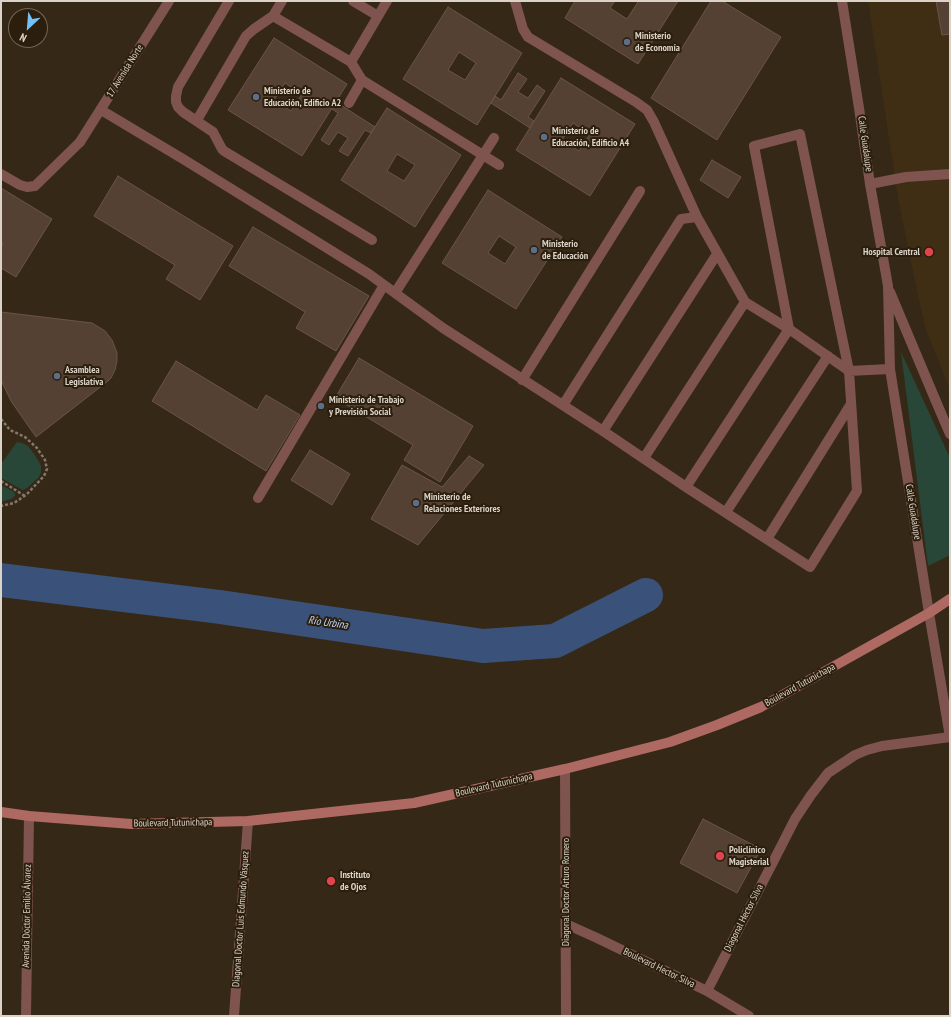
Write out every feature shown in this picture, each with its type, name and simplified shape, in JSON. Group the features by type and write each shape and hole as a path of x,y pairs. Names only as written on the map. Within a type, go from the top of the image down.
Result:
{"main road":[{"name":"Boulevard Tutunichapa","path":"1,812 29,816 131,824 248,822 414,803 565,769 670,742 717,725 761,708 950,599"}],"street":[{"name":"17 Avenida Norte","path":"1,174 20,185 28,187 36,186 80,142 169,1"},
{"path":"229,1 177,90 176,96 178,107 213,132 224,151 372,240"},
{"path":"197,120 246,36 273,16 282,1"},
{"path":"354,1 378,16"},
{"path":"351,62 387,1"},
{"path":"516,1 523,29 528,38 642,105 646,110 654,122 697,217 745,302 789,329 849,371 890,369"},
{"name":"Calle Guadalupe","path":"842,1 870,184 888,286 890,369 928,613 950,737"},
{"path":"273,16 351,62 362,80 499,165"},
{"path":"349,103 362,80"},
{"path":"101,110 363,270 442,328 563,405 686,487 810,567 857,491 849,371 800,134 754,146 789,329 686,487"},
{"path":"395,293 494,138"},
{"path":"870,184 906,177 950,174"},
{"path":"522,380 640,191"},
{"path":"563,405 681,219 697,217"},
{"path":"603,431 717,254"},
{"path":"258,498 384,285"},
{"name":"Calle Guadalupe","path":"888,286 934,400 950,434"},
{"path":"644,458 745,302"},
{"path":"726,512 828,356"},
{"path":"767,539 851,404"},
{"name":"Diagonal Hector Silva","path":"707,991 795,819 828,773 855,755 867,750 882,746 950,737"},
{"name":"Diagonal Doctor Arturo Romero","path":"565,769 566,1016"},
{"name":"Avenida Doctor Emilio Álvarez","path":"26,1016 29,816"},
{"name":"Diagonal Doctor Luis Edmundo Vásquez","path":"234,1016 248,822"},
{"name":"Boulevard Hector Silva","path":"566,924 707,991 749,1016"}],"path":[{"path":"1,419 10,430 25,437 37,448 47,465 44,476 25,496 14,503 1,506"},
{"path":"1,481 25,496"}],"shaded area":[{"path":"868,1 950,1 950,390 926,330 919,300 899,204"}],"green space":[{"path":"901,352 950,458 950,555 928,566"},
{"path":"17,442 28,446 41,466 39,477 23,490 1,478 1,464"},
{"path":"1,485 14,492 15,496 1,502"}],"building":[{"name":"Ministerio de Economía","path":"575,1 615,1 610,8 627,19 638,2 636,1 678,1 638,64 565,18"},
{"path":"711,1 722,1 781,37 717,140 651,98"},
{"path":"936,1 950,1 950,34 942,35"},
{"path":"448,7 522,53 477,125 403,79","holes":["459,52 476,63 465,80 448,70"]},
{"name":"Ministerio de Educación, Edificio A2","path":"274,38 347,84 302,156 228,110","holes":["285,83 302,94 291,111 274,100"]},
{"path":"518,73 527,79 518,92 528,98 537,85 545,91 528,117 534,121 530,128 491,103 495,96 501,100"},
{"name":"Ministerio de Educación, Edificio A4","path":"561,78 635,124 590,196 516,150","holes":["573,123 590,134 579,151 562,140"]},
{"path":"336,102 375,127 371,133 365,130 348,156 339,151 348,138 338,132 329,145 321,140 338,113 332,109"},
{"path":"387,108 461,155 415,227 341,180","holes":["397,154 415,165 404,181 387,171"]},
{"path":"712,160 741,177 728,198 700,180"},
{"path":"118,176 233,246 200,300 166,279 175,265 94,216"},
{"path":"1,188 52,219 16,277 1,268 1,248 3,244 1,242"},
{"name":"Ministerio de Educación","path":"488,190 562,237 516,309 442,263","holes":["499,236 516,247 505,264 488,253"]},
{"path":"253,227 369,296 336,351 296,328 305,312 229,266"},
{"name":"Asamblea Legislativa","path":"1,312 92,323 105,331 112,340 117,353 115,370 111,378 36,437 11,401 1,380"},
{"path":"359,358 473,426 440,482 404,460 413,445 335,398"},
{"path":"176,361 257,410 266,395 300,415 266,471 152,401"},
{"path":"310,450 350,474 332,505 291,480"},
{"name":"Ministerio de Relaciones Exteriores","path":"469,456 484,465 418,545 371,519 402,465 442,487"},
{"name":"Policlínico Magisterial","path":"703,819 761,849 737,893 680,863"}],"waterway":[{"name":"Río Urbina","path":"1,580 220,607 483,646 555,641 646,595"}],"place":[{"name":"Ministerio de Economía","path":"627,42"},
{"name":"Ministerio de Educación, Edificio A2","path":"256,97"},
{"name":"Ministerio de Educación, Edificio A4","path":"544,137"},
{"name":"Ministerio de Educación","path":"534,250"},
{"name":"Hospital Central","path":"929,252"},
{"name":"Asamblea Legislativa","path":"57,376"},
{"name":"Ministerio de Trabajo y Previsión Social","path":"321,406"},
{"name":"Ministerio de Relaciones Exteriores","path":"416,503"},
{"name":"Policlínico Magisterial","path":"720,856"},
{"name":"Instituto de Ojos","path":"331,881"}]}
